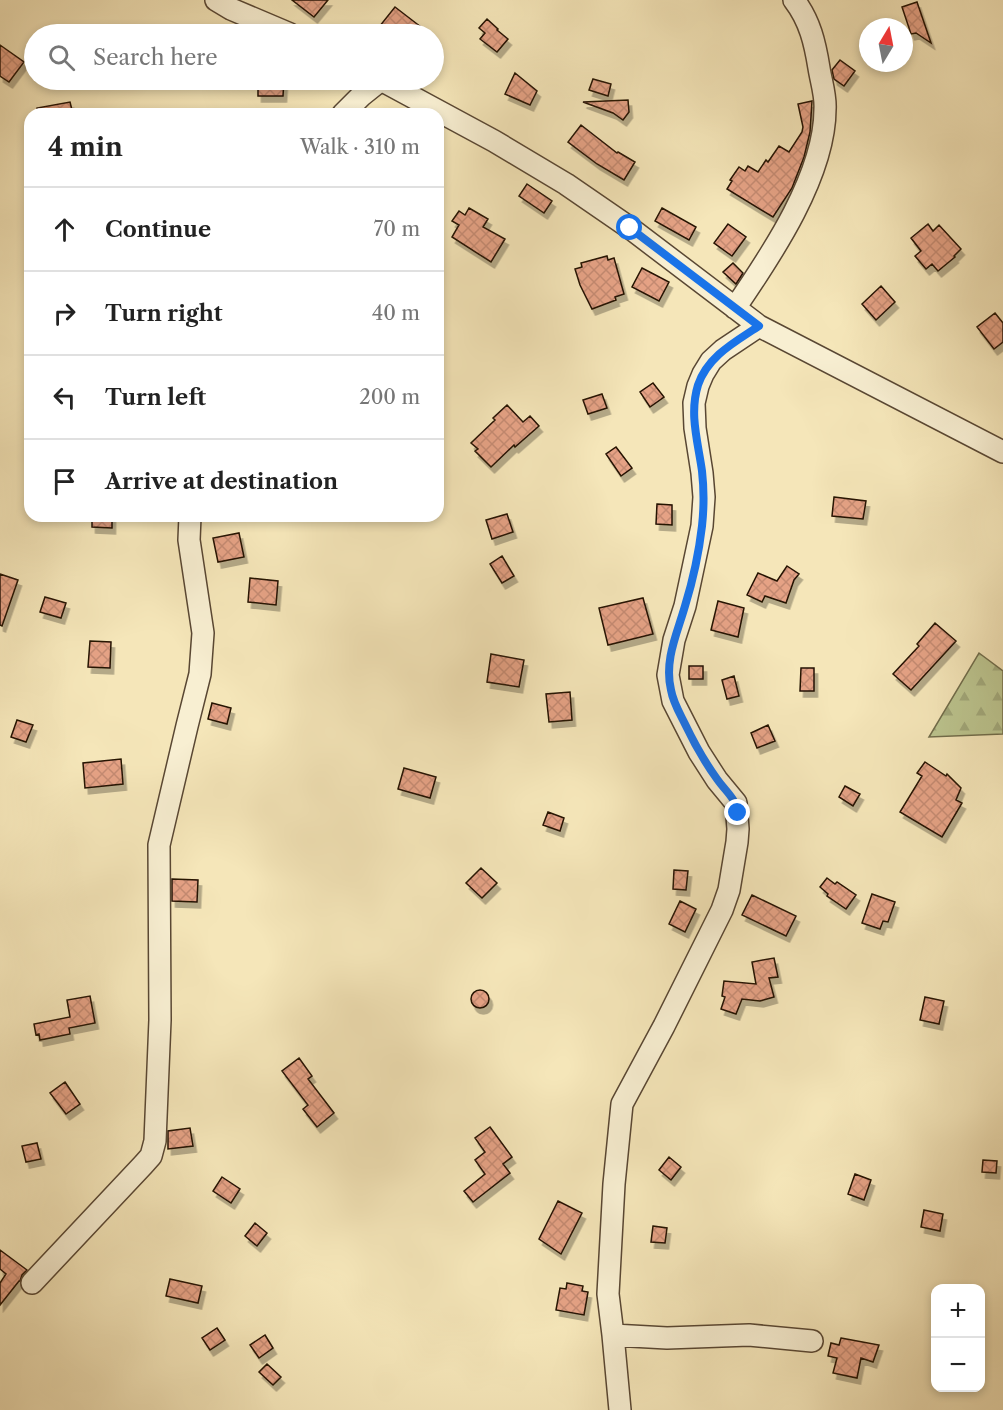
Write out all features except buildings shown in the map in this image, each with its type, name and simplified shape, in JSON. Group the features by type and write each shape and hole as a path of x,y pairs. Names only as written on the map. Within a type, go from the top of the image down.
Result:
{"street":[{"path":"216,0 266,24"},
{"path":"735,308 757,276 800,200 821,147 826,108 815,43 803,11 794,0"},
{"path":"349,108 369,90"},
{"path":"400,90 433,108"},
{"path":"444,114 566,184 630,228 759,326 1003,452"},
{"path":"620,1410 608,1294 614,1184 622,1104 722,910 734,865 738,829 736,803 717,780 699,752 673,701 668,675 674,640 695,567 702,526 703,481 695,428 694,403 700,380 711,361 723,350 759,326"},
{"path":"32,1283 144,1165 151,1156 155,1142 160,1020 159,845 200,674 203,633 189,540 190,522"},
{"path":"613,1335 667,1338 749,1335 812,1341"}],"green space":[{"path":"979,653 1003,671 1003,734 929,737"}],"route":[{"path":"630,228 759,326 723,350 711,361 698,386 693,414 704,497 702,526 695,567 674,640 668,675 673,701 699,752 717,780 736,803 738,813"}]}
